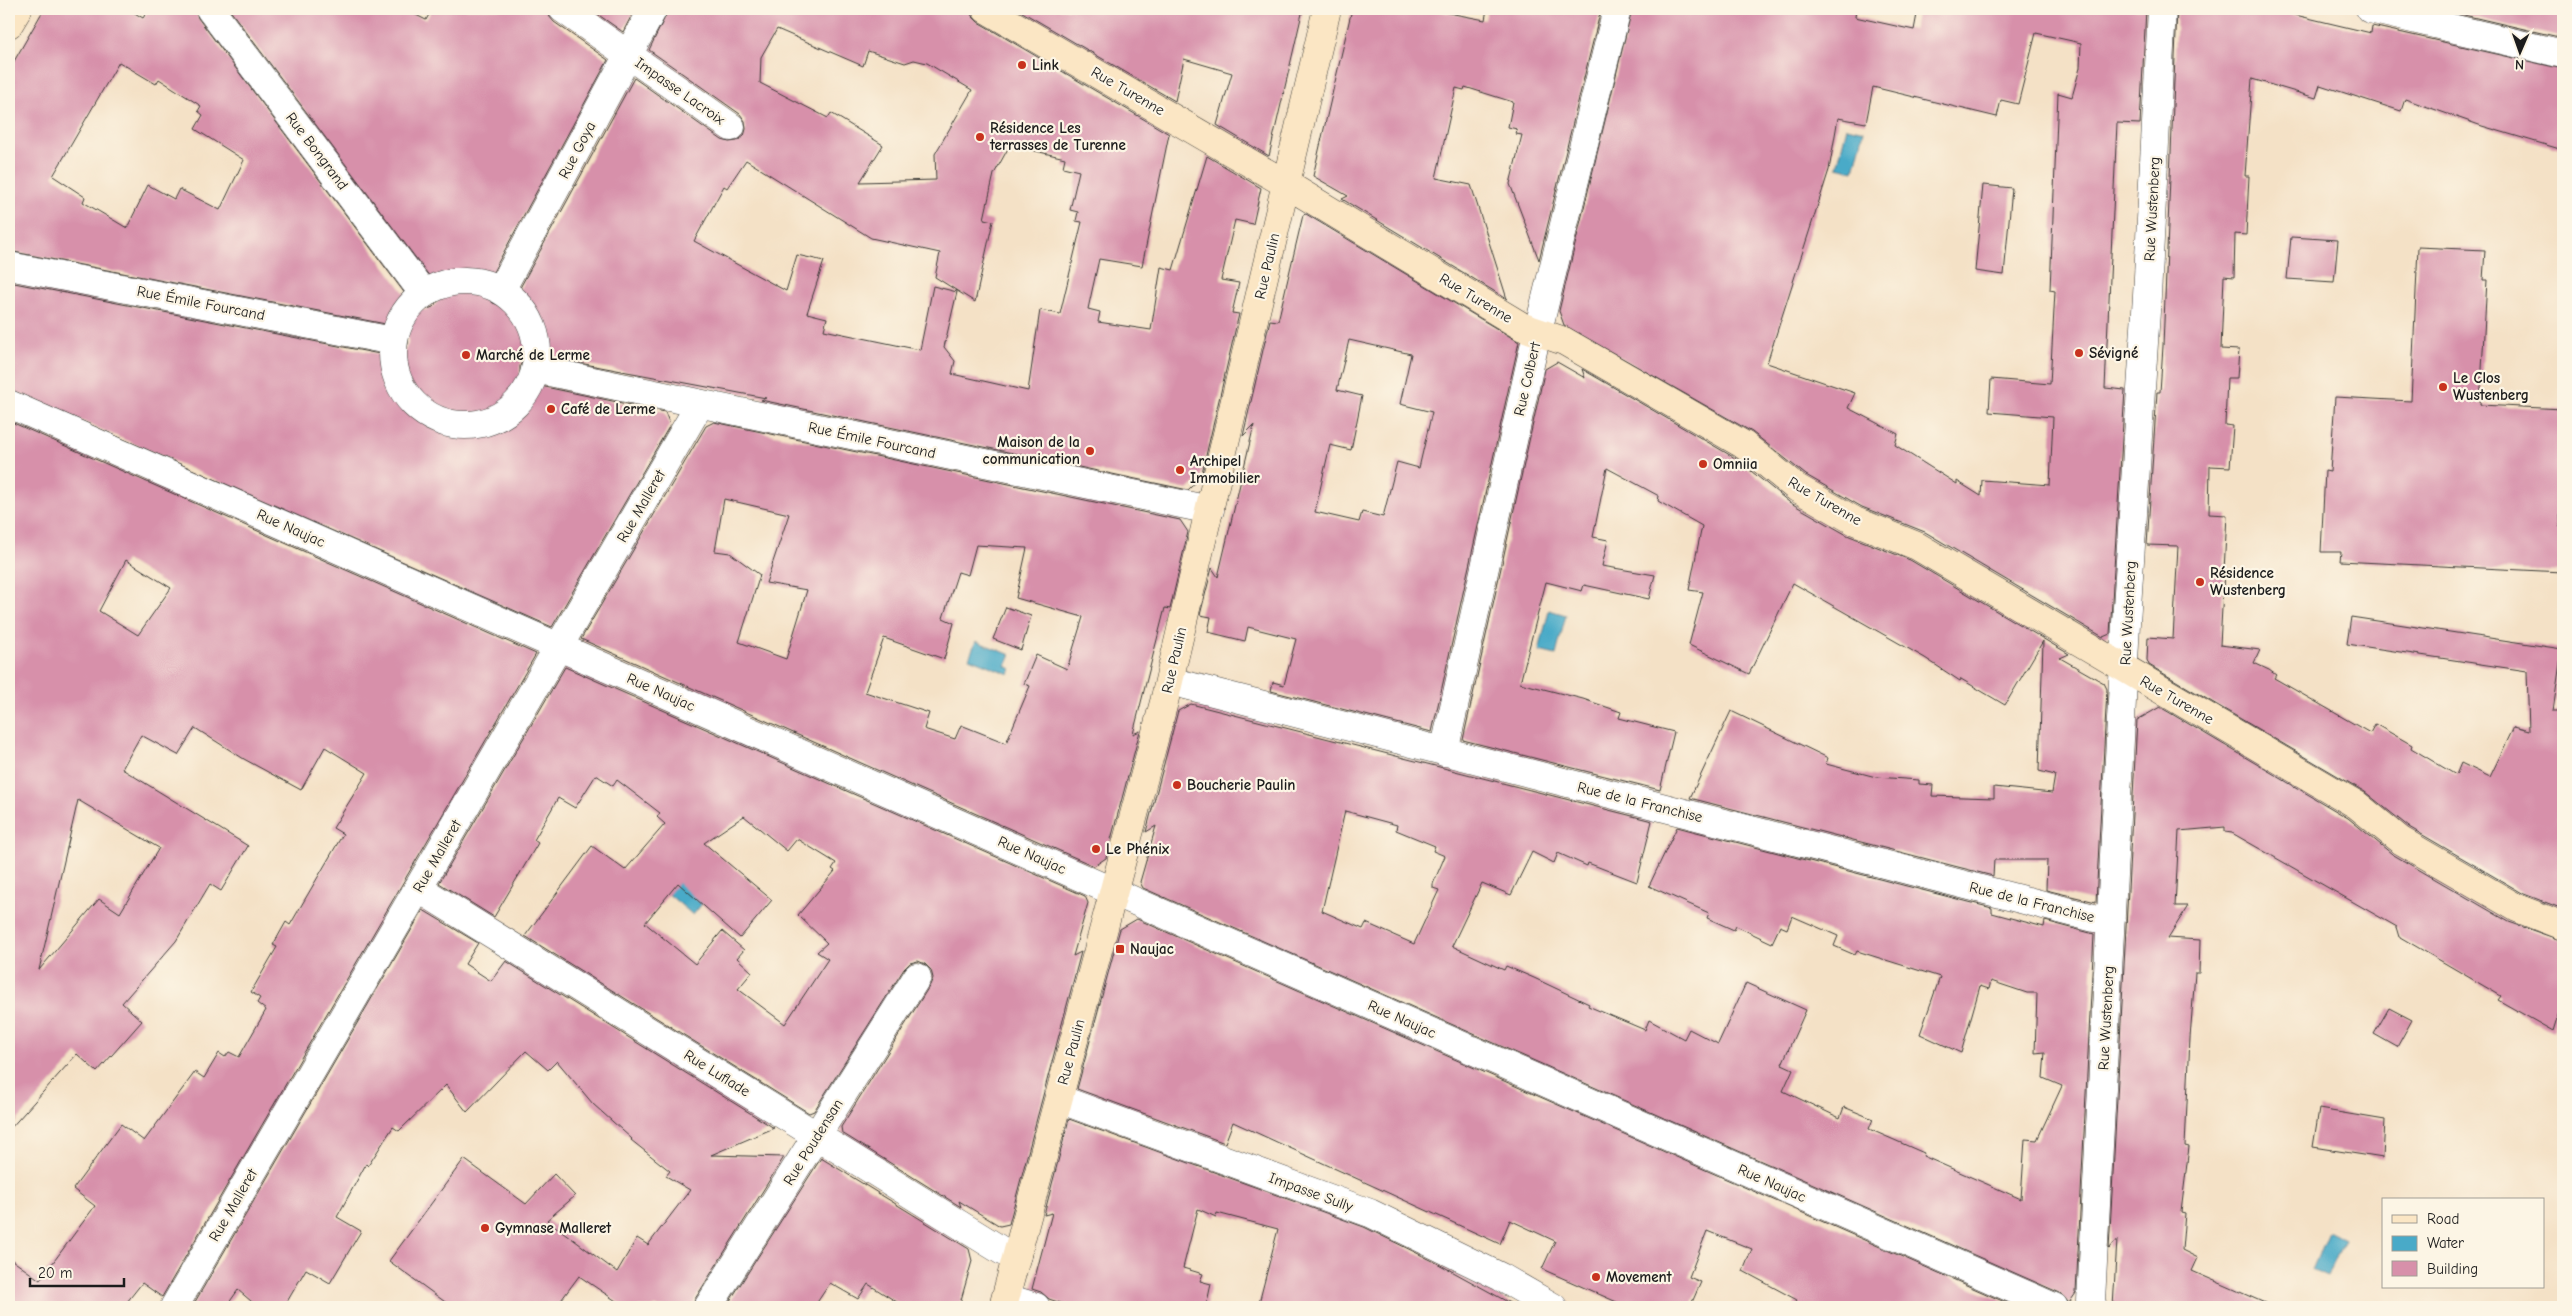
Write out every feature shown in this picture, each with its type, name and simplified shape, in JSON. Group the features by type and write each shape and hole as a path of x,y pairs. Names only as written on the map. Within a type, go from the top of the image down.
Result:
{"street":[{"path":"9,24 18,9"},
{"name":"Rue Bongrand","path":"210,9 424,294"},
{"name":"Impasse Lacroix","path":"563,9 731,127"},
{"name":"Rue Goya","path":"500,290 653,9"},
{"name":"Rue Turenne","path":"986,9 1286,184 1523,326 1564,341 1744,445 1797,488 1855,521 1917,546 2357,805 2400,840 2517,908 2563,926"},
{"name":"Rue Paulin","path":"1005,1303 1170,681 1328,9"},
{"name":"Rue Colbert","path":"1444,752 1539,332 1617,9"},
{"name":"Rue Wustenberg","path":"2093,1307 2091,1301 2110,919 2162,9"},
{"path":"2370,9 2563,54"},
{"name":"Rue Émile Fourcand","path":"9,266 394,340"},
{"path":"462,281 482,283 500,290 518,305 531,324 537,346 535,369 527,390 506,411 494,419 472,425 450,424 430,416 412,402 404,390 393,363 394,340 404,314 424,294 442,285 462,281"},
{"name":"Rue Émile Fourcand","path":"535,369 1210,510"},
{"name":"Rue Naujac","path":"9,404 2054,1307"},
{"name":"Rue Malleret","path":"174,1307 700,404"},
{"name":"Rue de la Franchise","path":"1170,681 2085,916 2110,919"},
{"name":"Rue Luflade","path":"418,888 1004,1252 1017,1255"},
{"name":"Rue Poudensan","path":"708,1307 917,978"},
{"name":"Impasse Sully","path":"1059,1099 1370,1214 1501,1277 1553,1307"},
{"path":"1005,1303 1036,1307"}],"water":[{"path":"1847,127 1864,131 1854,171 1837,167"},
{"path":"1549,610 1566,615 1556,655 1539,651"},
{"path":"976,641 1011,655 1006,666 1011,669 1009,674 969,658"},
{"path":"678,878 705,900 693,915 666,892"},
{"path":"2328,1232 2344,1240 2328,1276 2312,1269"}],"building":[{"path":"44,9 128,9 143,18 149,9 195,9 198,18 412,303 417,308 425,310 433,307 438,301 440,293 436,285 229,9 404,9 426,20 432,9 548,9 549,16 554,22 608,60 487,283 485,290 487,298 501,306 509,304 515,297 634,78 722,140 729,142 737,141 744,136 746,129 745,121 740,114 649,50 669,9 970,9 972,16 978,22 1169,134 1142,266 1099,259 1088,309 1100,312 1098,322 1151,330 1161,267 1173,270 1207,156 1261,188 1253,224 1235,220 1221,280 1239,283 1232,313 1239,314 1201,477 1188,490 761,400 766,398 531,354 523,359 520,373 524,380 531,384 665,412 670,425 552,627 9,389 9,282 390,356 398,356 404,352 408,344 408,335 404,330 396,326 9,251 9,70","holes":["777,29 863,66 868,51 905,63 914,60 927,63 972,90 935,154 936,180 860,182 883,145 831,113 828,118 760,83 761,57","119,62 156,84 159,79 201,106 198,111 203,115 195,129 244,160 220,210 179,189 174,199 148,185 127,228 83,202 85,197 53,176","1010,145 1065,158 1063,167 1079,171 1070,210 1078,212 1076,221 1082,222 1060,314 1040,310 1028,391 952,374 955,361 944,347 957,292 933,286 920,350 824,330 827,318 807,313 824,261 797,255 786,291 694,241 724,186 727,188 746,160 871,238 940,253 935,277 975,302 993,221 984,219 994,174"]},
{"path":"590,9 635,9 623,32"},
{"path":"1017,9 1303,9 1269,156 1217,125 1232,73 1184,59 1175,101"},
{"path":"1352,9 1428,9 1485,20 1487,9 1601,9 1539,260 1510,184 1522,135 1516,134 1517,129 1508,127 1513,102 1465,87 1464,90 1456,88 1436,178 1471,185 1507,299 1342,199 1348,196 1313,176"},
{"path":"1632,9 1856,9 1855,17 1914,30 1918,9 2146,9 2140,124 2117,123 2105,388 2125,390 2110,634 2103,637 1925,532 1862,507 1806,475 1752,432 1564,325 1559,311","holes":["2036,33 2081,43 2080,68 2072,97 2058,93 2050,290 2055,291 2050,384 1991,379 1989,412 2053,417 2050,485 1982,480 1981,496 1957,481 1957,484 1895,445 1898,434 1848,408 1855,393 1767,363 1829,170 1838,118 1866,123 1873,87 1997,117 2001,100 2018,104"]},
{"path":"2177,9 2270,9 2371,33 2372,26 2563,69 2563,150 2482,126 2405,99 2401,111 2320,85 2316,98 2252,79 2245,176 2249,176 2246,235 2235,234 2234,277 2224,276 2221,349 2239,350 2237,378 2227,378 2225,425 2233,426 2230,467 2210,466 2209,514 2227,515 2220,645 2260,650 2254,663 2276,675 2274,678 2370,733 2375,724 2412,745 2411,748 2456,775 2461,763 2490,777 2514,727 2529,731 2527,671 2347,644 2351,617 2562,649 2553,711 2563,711 2563,909 2524,894 2409,827 2365,792 2149,665 2147,660 2148,637 2173,639 2178,546 2147,545 2157,392 2160,392 2163,346"},
{"path":"2438,9 2563,9 2563,38"},
{"path":"1983,185 2012,188 2004,275 1975,271"},
{"path":"1306,214 1519,342 1432,732 1271,691 1273,682 1284,685 1296,639 1248,627 1245,641 1208,632 1211,617 1200,615 1212,568 1218,577 1254,425 1243,436 1270,320 1278,321 1303,215","holes":["1349,340 1411,354 1400,404 1432,412 1419,468 1397,462 1383,517 1362,512 1359,522 1315,512 1330,445 1351,450 1362,396 1337,390"]},
{"path":"2291,237 2338,240 2334,282 2287,279"},
{"name":"Le Clos Wustenberg","path":"2418,247 2485,250 2483,280 2487,280 2480,405 2563,409 2563,514 2560,514 2562,572 2340,561 2341,552 2321,552 2325,471 2330,472 2335,397 2411,401"},
{"path":"1557,362 1585,378 1582,369 1735,458 1789,502 1847,535 1910,560 2069,654 2060,658 2104,683 2107,689 2096,902 2046,890 2047,860 1994,860 1993,876 1690,798 1731,711 1828,758 1826,764 1876,777 1919,780 1919,784 1933,785 1932,796 1994,798 1994,787 2052,793 2055,775 2039,771 2043,641 2005,705 1961,679 1960,681 1925,658 1793,583 1749,674 1689,645 1703,592 1689,590 1702,526 1658,501 1659,496 1607,468 1593,537 1608,540 1602,566 1655,575 1649,599 1584,585 1582,591 1546,582 1520,683 1583,699 1621,712 1619,718 1674,732 1660,790 1463,740 1545,369"},
{"path":"9,421 536,654 162,1297 142,1283 123,1307 9,1307 9,1258 40,1280 95,1206 73,1189 121,1124 144,1141 195,1072 204,1078 219,1053 225,1057 229,1052 239,1057 266,1010 257,1003 260,998 251,992 277,947 273,945 286,922 290,925 343,834 333,828 367,773 325,747 301,790 244,759 195,728 178,755 141,735 122,769 248,846 221,891 210,884 176,941 122,1003 142,1021 97,1072 77,1054 9,1130","holes":["126,560 171,588 138,635 99,611","78,800 159,848 120,913 99,899 39,970"]},
{"path":"714,422 1180,520 1188,532 1170,609 1165,608 1133,734 1140,731 1106,858 1094,866 581,639 706,426","holes":["724,499 789,514 766,583 807,590 786,659 739,642 760,575 730,553 715,551","976,545 1027,548 1016,598 1083,617 1067,669 1036,655 1024,684 1030,686 1006,743 961,725 955,739 924,729 929,713 865,692 884,638 944,659 954,623 943,618 958,572 968,575"]},
{"path":"1006,607 1031,616 1021,650 993,639"},
{"path":"565,667 1085,896 1088,903 1073,956 1081,952 1009,1224 1000,1226 959,1201 961,1207 842,1133 841,1127 930,985 933,978 931,970 925,964 918,961 910,963 904,969 814,1111 809,1113 525,936 592,846 625,870 665,824 657,817 660,813 617,780 613,786 596,775 575,808 558,798 534,840 538,843 494,917 439,883","holes":["744,816 787,851 797,839 836,863 832,869 835,871 798,915 827,943 817,952 828,959 785,1024 738,989 752,972 737,958 744,950 722,931 695,964 645,923 678,883 740,938 772,900 704,843"]},
{"path":"1191,704 1652,821 1637,882 1588,863 1587,866 1558,853 1554,863 1532,852 1511,895 1482,883 1452,946 1504,970 1506,966 1534,978 1589,1004 1588,1006 1645,1030 1649,1020 1684,1039 1689,1029 1718,1044 1746,983 1806,1010 1782,1064 1793,1069 1783,1091 1840,1118 1844,1107 1873,1119 1869,1129 1924,1153 1923,1156 2021,1199 2025,1139 2037,1140 2062,1086 2043,1078 2045,1052 2035,1053 2037,993 2027,993 1991,981 1989,989 1980,986 1961,1053 1920,1034 1940,977 1857,951 1855,955 1834,946 1838,936 1792,916 1787,929 1780,926 1772,943 1736,926 1734,930 1707,918 1709,913 1649,886 1677,827 1992,908 1992,913 2044,927 2045,921 2094,934 2076,1293 2069,1303 2060,1293 1143,888 1140,882 1156,826 1146,832 1178,711","holes":["1345,811 1397,825 1396,830 1435,846 1433,851 1445,856 1433,884 1433,888 1439,890 1414,944 1366,923 1363,929 1322,911"]},
{"path":"2160,707 2348,818 2392,854 2509,922 2563,941 2563,999 2553,1031 2498,1000 2501,996 2400,937 2397,927 2232,833 2225,832 2225,827 2179,831 2175,906 2188,906 2168,938 2200,940 2199,973 2195,973 2190,1038 2185,1146 2189,1147 2181,1212 2185,1213 2182,1250 2198,1258 2192,1271 2274,1307 2113,1307 2117,1240 2109,1249 2137,720"},
{"path":"423,910 478,943 465,964 491,981 506,961 774,1128 711,1155 784,1157 695,1299 693,1307 625,1307 579,1276 556,1307 452,1307 389,1261 464,1159 526,1204 554,1174 575,1196 547,1220 617,1272 637,1238 648,1245 690,1190 666,1176 670,1171 631,1140 593,1104 557,1061 548,1070 526,1051 467,1112 446,1085 399,1131 393,1127 368,1166 366,1164 337,1217 361,1231 330,1283 306,1269 284,1307 258,1307 238,1290 226,1307 192,1307"},
{"path":"1137,919 2016,1307 1793,1307 1797,1300 1743,1271 1752,1249 1707,1231 1689,1277 1701,1282 1690,1307 1628,1307 1542,1269 1555,1241 1510,1220 1500,1244 1233,1122 1225,1143 1077,1089 1120,929"},
{"path":"2389,1008 2412,1020 2397,1047 2374,1034"},
{"path":"2319,1109 2385,1120 2383,1158 2313,1147"},
{"path":"1069,1119 1364,1227 1435,1262 1517,1307 1258,1307 1278,1229 1217,1213 1216,1217 1198,1209 1183,1268 1203,1274 1200,1281 1211,1284 1206,1307 1072,1307 1049,1299 1041,1292 1032,1289 1052,1213 1044,1215"},
{"path":"821,1158 969,1249 972,1261 959,1307 905,1307 868,1284 858,1299 830,1283 814,1307 726,1307"}],"place":[{"name":"Link","path":"1022,65"},
{"name":"Résidence Les terrasses de Turenne","path":"980,137"},
{"name":"Sévigné","path":"2079,353"},
{"name":"Marché de Lerme","path":"466,355"},
{"name":"Le Clos Wustenberg","path":"2443,387"},
{"name":"Café de Lerme","path":"551,409"},
{"name":"Maison de la communication","path":"1090,451"},
{"name":"Omniia","path":"1703,464"},
{"name":"Archipel Immobilier","path":"1180,470"},
{"name":"Résidence Wustenberg","path":"2200,582"},
{"name":"Boucherie Paulin","path":"1177,785"},
{"name":"Le Phénix","path":"1096,849"},
{"name":"Naujac","path":"1120,949"},
{"name":"Gymnase Malleret","path":"485,1228"},
{"name":"Movement","path":"1596,1277"}]}
